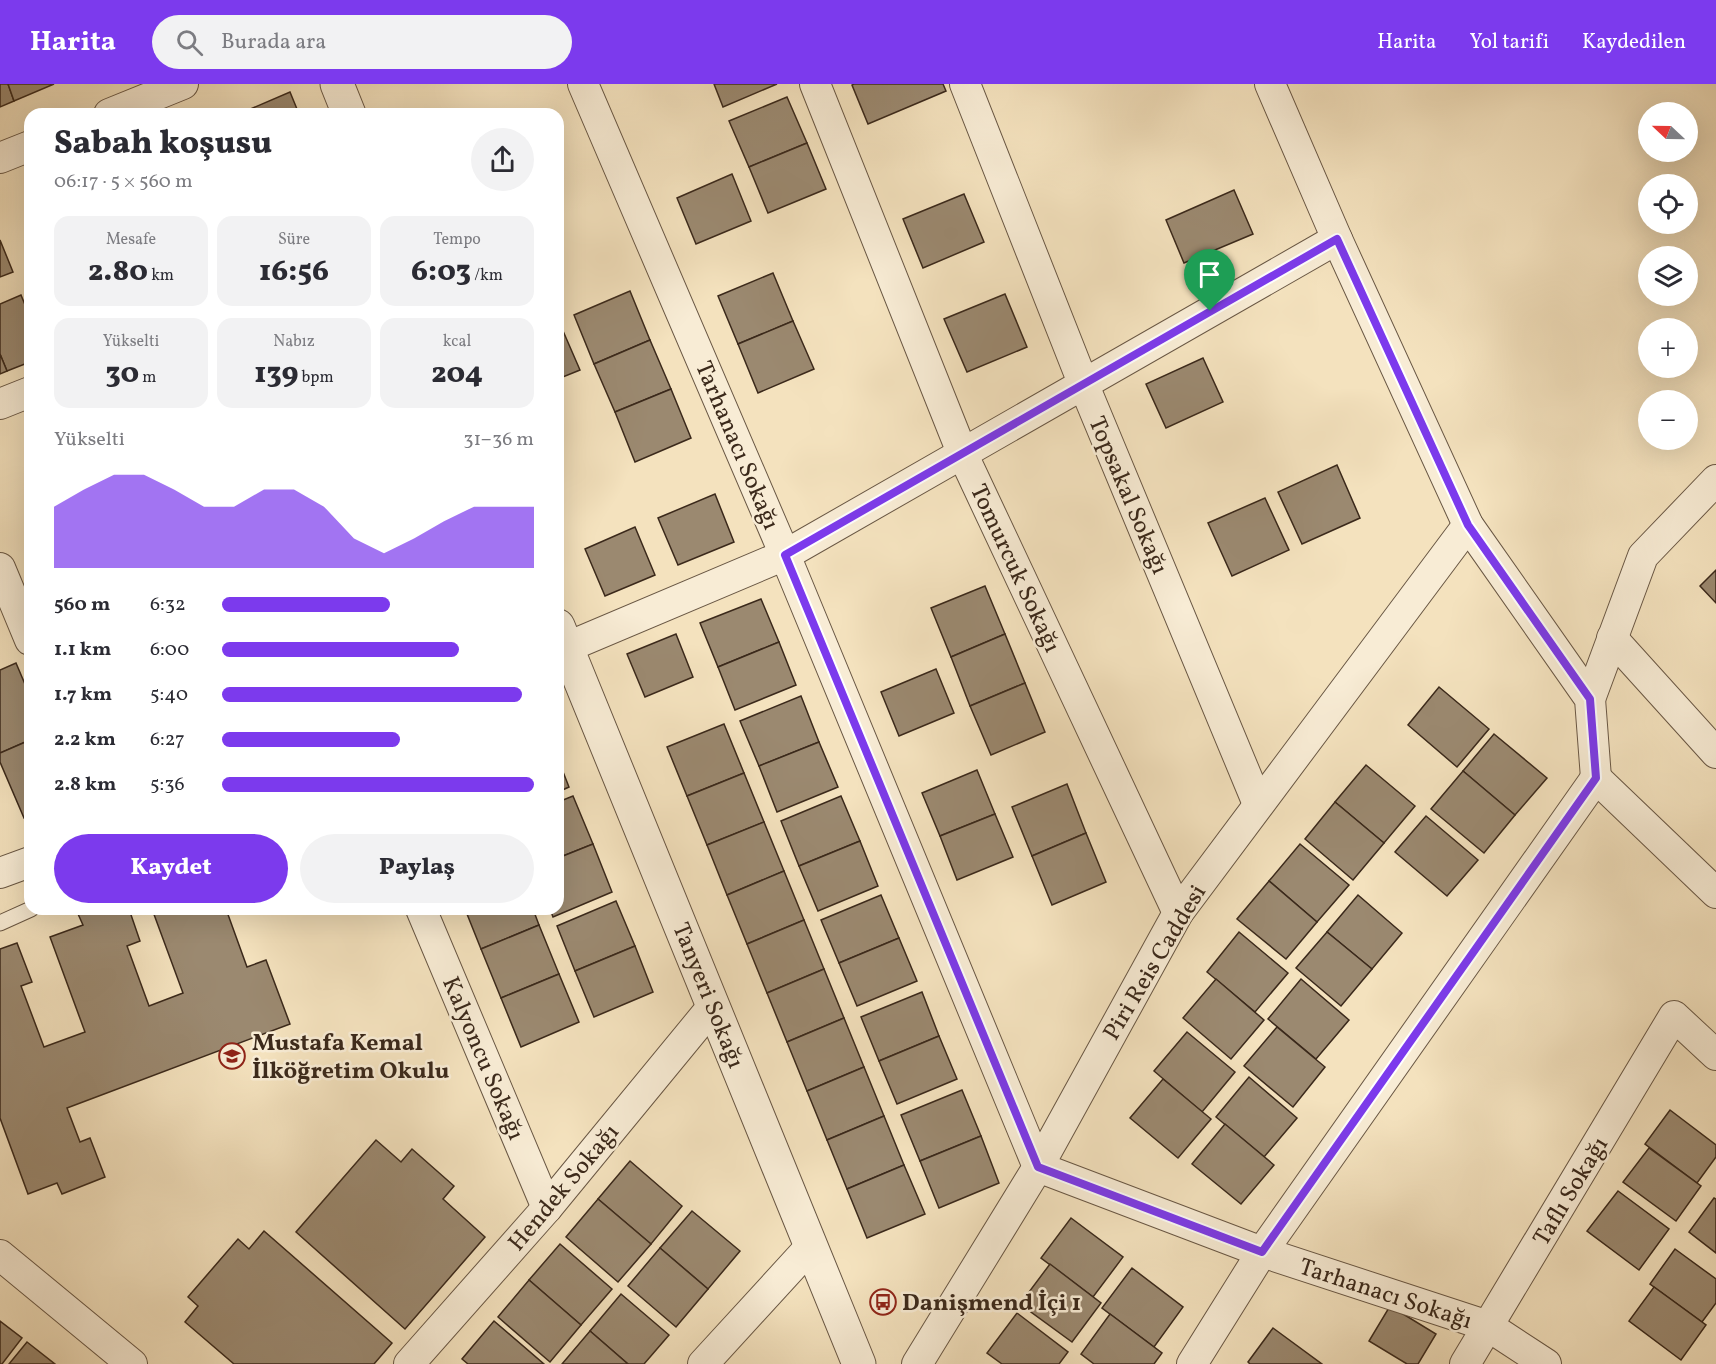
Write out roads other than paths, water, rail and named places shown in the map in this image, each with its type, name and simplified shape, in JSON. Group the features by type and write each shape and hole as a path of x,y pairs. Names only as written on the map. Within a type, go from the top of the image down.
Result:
{"street":[{"path":"124,108 183,84"},
{"path":"337,84 347,108"},
{"name":"Tarhanacı Sokağı","path":"583,84 785,555 1038,1167 1262,1252 1488,1326 1546,1364"},
{"name":"Tomurcuk Sokağı","path":"815,84 963,455 1178,913"},
{"name":"Topsakal Sokağı","path":"965,84 1083,383 1258,804"},
{"path":"1270,84 1337,239 1468,525 1590,699"},
{"path":"0,158 24,148"},
{"path":"564,640 785,555 1337,239"},
{"path":"0,404 24,394"},
{"path":"1192,1364 1262,1252 1596,778 1590,699 1642,555 1716,480"},
{"name":"Piri Reis Caddesi","path":"917,1364 1038,1167 1178,913 1468,525"},
{"path":"0,568 21,630"},
{"path":"1612,638 1716,753"},
{"name":"Tanyeri Sokağı","path":"564,648 859,1364"},
{"path":"1596,778 1716,893"},
{"path":"0,873 24,864"},
{"name":"Kalyoncu Sokağı","path":"424,915 547,1208"},
{"name":"Hendek Sokağı","path":"409,1364 547,1208 713,1006"},
{"name":"Taflı Sokağı","path":"1465,1364 1674,1016 1716,1055"},
{"path":"703,1364 812,1246"},
{"path":"0,1255 132,1364"}],"lane":[{"path":"0,923 24,912"}],"place":[{"name":"Mustafa Kemal İlköğretim Okulu","path":"232,1056"},
{"name":"Danişmend İçi 1","path":"883,1302"}]}
